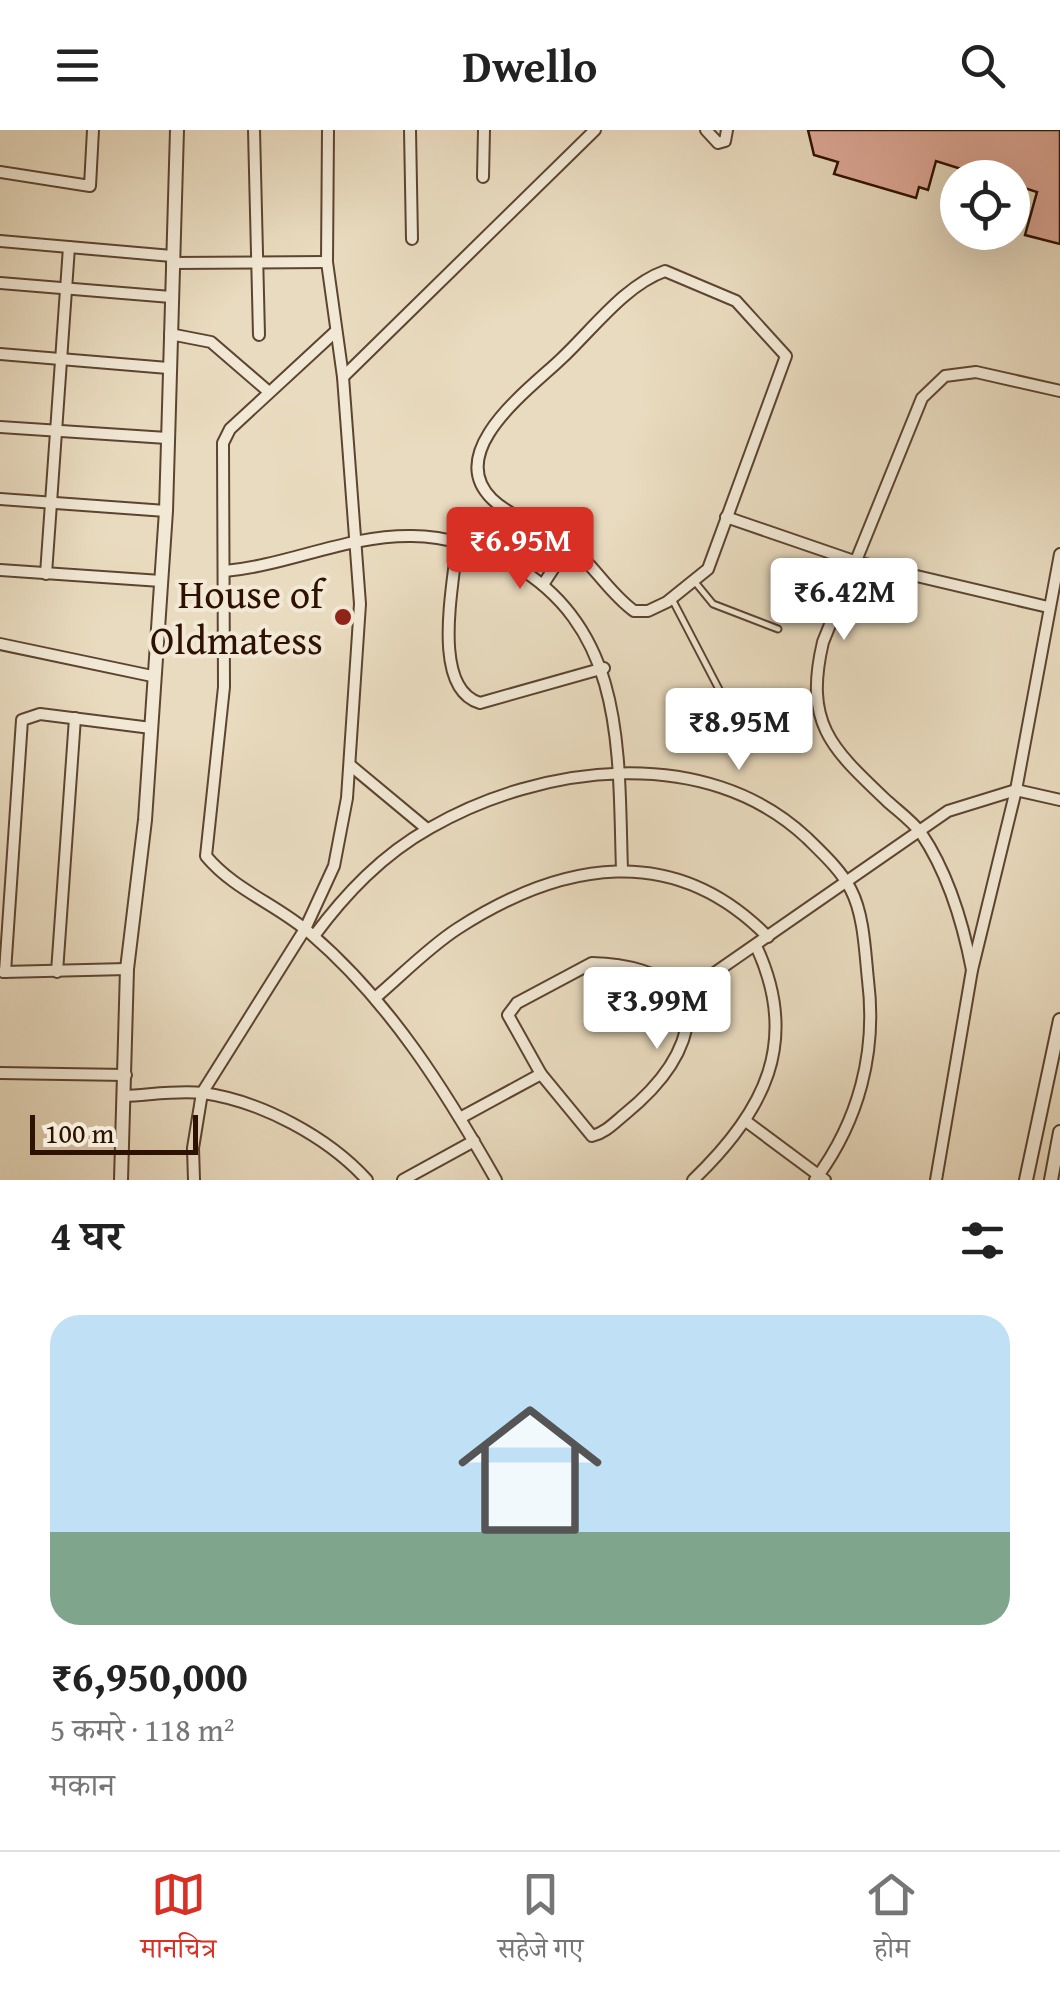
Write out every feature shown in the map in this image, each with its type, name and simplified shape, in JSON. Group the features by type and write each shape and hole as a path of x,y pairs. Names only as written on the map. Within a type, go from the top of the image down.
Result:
{"street":[{"path":"0,172 90,186 93,130"},
{"path":"120,1180 127,969 151,728 166,511 177,130"},
{"path":"254,130 258,335"},
{"path":"310,933 334,866 350,765 360,604 344,377 327,262 328,130"},
{"path":"410,130 412,239"},
{"path":"484,130 484,176"},
{"path":"344,377 595,130"},
{"path":"706,130 718,142 726,141 727,130"},
{"path":"0,242 172,260 327,262"},
{"path":"46,574 69,247"},
{"path":"665,271 736,301 786,356 708,568 672,599 648,611 634,611 569,545 489,496 479,474 480,451 499,417 626,296 665,271"},
{"path":"0,283 171,297"},
{"path":"336,332 230,429 223,443 224,687 206,856 219,872 310,933 375,998 460,1118 496,1180"},
{"path":"170,334 211,342 268,392"},
{"path":"0,354 168,368"},
{"path":"972,970 950,886 920,830 846,762 820,724 815,703 819,659 922,398 946,376 976,372 1060,392"},
{"path":"0,427 167,438"},
{"path":"0,499 166,511"},
{"path":"726,517 857,562 1048,607"},
{"path":"226,570 252,568 356,540 414,536 457,542 502,558 544,583 572,612 604,668 618,775 622,870"},
{"path":"457,542 448,652 452,676 468,699 480,703 604,668"},
{"path":"544,583 569,545"},
{"path":"936,1180 972,970 1016,790 1060,554"},
{"path":"0,570 161,580"},
{"path":"0,644 152,676"},
{"path":"127,969 3,972 5,898 22,720 40,714 151,728"},
{"path":"57,972 75,718"},
{"path":"350,765 427,829"},
{"path":"194,1180 202,1093 310,933 344,896 427,829 504,794 571,777 680,776 742,795 788,820 828,858 846,882 858,911 872,1018 859,1100 820,1179 747,1122"},
{"path":"687,992 948,812 1016,790 1060,800"},
{"path":"375,998 453,932 502,902 573,878 622,870 667,874 708,888 740,909 768,937"},
{"path":"693,1180 747,1122 776,1052 772,988 756,946"},
{"path":"592,963 626,964 655,972 687,992 690,1011 675,1062 649,1094 605,1131 586,1133 541,1074 508,1016 517,1004 560,979 592,963"},
{"path":"1026,1180 1060,1020"},
{"path":"0,1073 126,1075"},
{"path":"460,1118 541,1074"},
{"path":"124,1096 202,1093 259,1109 297,1128 368,1180"},
{"path":"1051,1180 1060,1132"},
{"path":"403,1180 474,1141"}],"lane":[{"path":"695,582 713,604 778,630"},
{"path":"672,599 723,698"}],"building":[{"path":"808,130 1060,130 1060,244 1030,236 1037,192 1030,190 1030,160 936,161 928,190 919,187 916,198 834,174 838,162 814,155"}],"place":[{"name":"House of Oldmatess","path":"343,617"}]}
